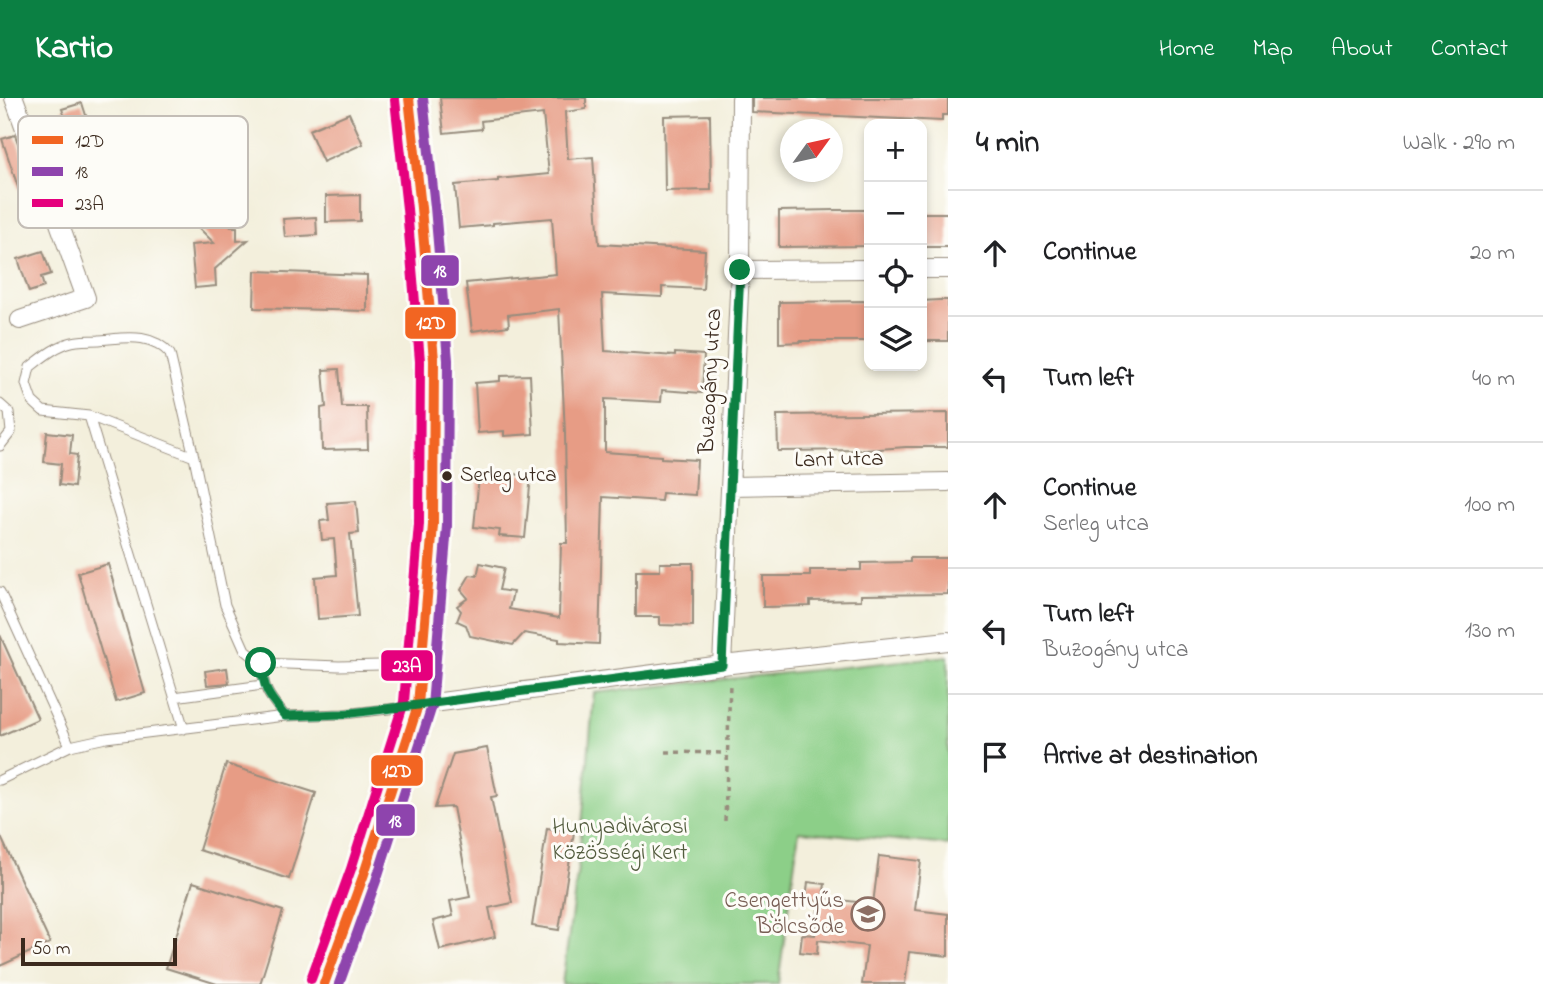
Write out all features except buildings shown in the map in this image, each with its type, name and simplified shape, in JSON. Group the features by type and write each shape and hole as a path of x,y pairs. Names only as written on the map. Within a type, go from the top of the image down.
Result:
{"street":[{"path":"14,98 20,116"},
{"path":"324,984 364,874 418,705 433,525 434,360 409,98"},
{"name":"Buzogány utca","path":"727,665 740,270 741,98"},
{"path":"20,320 86,298 61,228"},
{"path":"740,270 864,269"},
{"path":"927,269 948,269"},
{"name":"Lant utca","path":"731,486 948,482"},
{"path":"418,705 727,665 948,641"}],"lane":[{"path":"194,457 89,416 43,411 32,401 26,384 30,366 51,351 71,342 134,337 162,344 170,354 194,457 225,605 245,650 261,663 339,666 421,664"},
{"path":"0,404 9,412 11,432 0,446"},
{"path":"89,416 184,729"},
{"path":"0,592 70,746"},
{"path":"261,663 264,685 285,716"},
{"path":"174,697 264,685"},
{"path":"0,780 70,746 106,738 285,716 343,714 418,705"}],"path":[{"path":"725,821 727,665"},
{"path":"666,752 727,753"}],"green space":[{"name":"Hunyadivárosi Közösségi Kert","path":"948,656 948,845 799,831 778,984 562,984 578,868 594,693"}],"transit line":[{"name":"12D","path":"324,984 364,874 418,705 433,525 434,360 409,98"},
{"name":"18","path":"339,984 377,878 432,706 447,526 448,360 423,98"},
{"name":"23A","path":"311,979 351,869 404,702 419,524 420,361 395,100"}],"place":[{"name":"Serleg utca","path":"447,476"},
{"name":"Csengettyűs Bölcsőde","path":"868,914"}],"route":[{"path":"261,663 264,685 285,716 343,714 722,665 740,270"}]}
